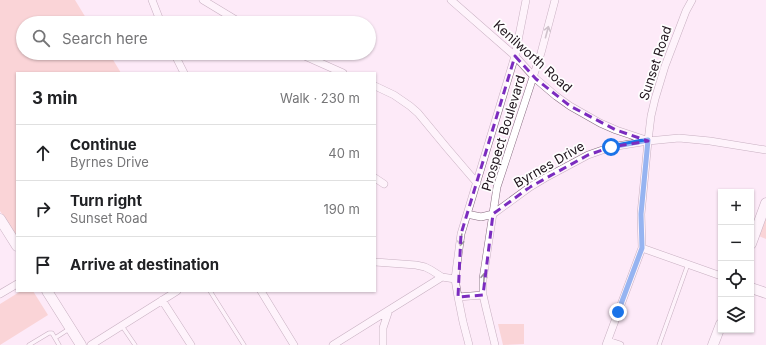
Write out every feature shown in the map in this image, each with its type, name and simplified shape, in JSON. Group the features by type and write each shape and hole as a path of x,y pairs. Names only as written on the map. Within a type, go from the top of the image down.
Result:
{"main road":[{"path":"754,236 766,203"},
{"path":"0,219 16,244"},
{"path":"754,289 766,293"},
{"path":"48,292 80,345"},
{"path":"713,345 718,332"}],"street":[{"path":"152,0 158,16"},
{"path":"203,0 229,16"},
{"name":"Kenilworth Road","path":"451,0 515,56 533,76 556,96 585,115 616,130 648,140"},
{"name":"Prospect Boulevard","path":"469,345 455,279 461,234 515,56 526,0"},
{"name":"Prospect Boulevard","path":"495,345 484,295 483,279 497,187 541,53 555,0"},
{"name":"Sunset Road","path":"607,343 642,248 641,214 648,140 651,116 659,82 686,11 692,0"},
{"path":"178,60 184,72"},
{"path":"314,60 341,72"},
{"path":"376,86 394,95 418,113 476,184"},
{"name":"Byrnes Drive","path":"493,214 530,187 588,155 611,147 648,140 694,139 766,150"},
{"path":"376,179 384,184"},
{"path":"467,214 481,217 493,214"},
{"path":"642,248 718,275"},
{"path":"376,262 416,265 425,267 442,277 455,279"},
{"path":"333,345 442,277"},
{"path":"0,294 16,285"},
{"path":"91,345 175,292"},
{"path":"262,292 294,345"},
{"path":"458,297 484,295"},
{"path":"162,300 191,345"},
{"path":"383,345 383,328 389,310"},
{"path":"607,343 620,345"}],"lane":[{"path":"659,345 688,264"},
{"path":"211,292 244,345"},
{"path":"122,326 135,345"},
{"path":"55,338 70,328"},
{"path":"29,345 49,333 52,333 59,345"}],"highlighted area":[{"path":"515,56 536,79 570,106 616,130 648,141 611,147 588,155 530,187 493,214 483,295 458,297 461,234"}],"shaded area":[{"path":"0,0 75,0 85,16 16,16 16,60 113,60 120,72 16,72 16,235 0,211"},
{"path":"766,218 766,239 759,236"},
{"path":"19,292 34,292 48,315 0,345 0,304"},
{"path":"498,324 524,324 524,344 503,345"}],"route":[{"path":"611,147 648,140 641,214 642,248 618,312"}]}
